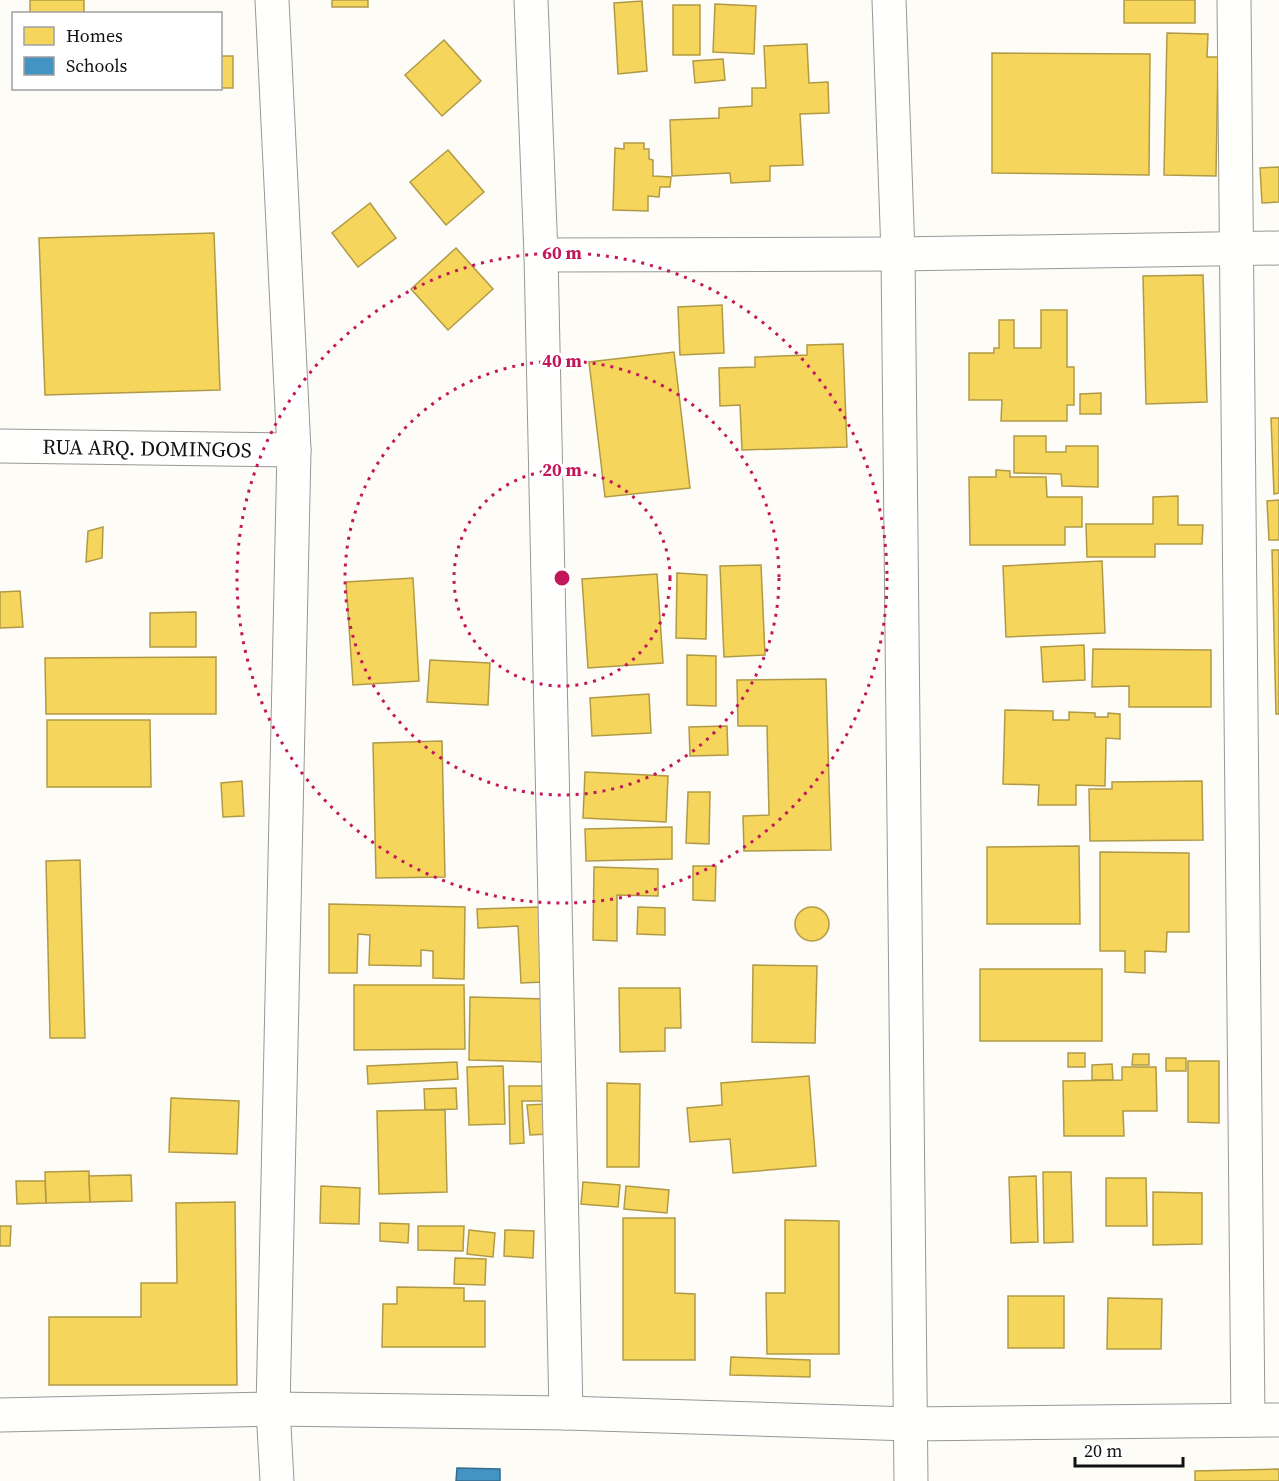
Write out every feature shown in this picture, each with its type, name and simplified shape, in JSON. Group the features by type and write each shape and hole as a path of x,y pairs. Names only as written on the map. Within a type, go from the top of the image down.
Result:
{"street":[{"path":"272,0 294,450 273,1409 277,1481"},
{"path":"531,0 541,255 566,1413"},
{"path":"889,0 898,254 911,1481"},
{"path":"0,1415 273,1409 566,1413 910,1424 1264,1420 1237,248 1234,0"},
{"path":"541,255 898,254 1279,248"},
{"name":"RUA ARQ. DOMINGOS","path":"0,446 294,450"}],"building: Homes":[{"path":"30,0 84,0 84,12 30,12"},
{"path":"332,0 368,0 368,7 332,7"},
{"path":"1124,0 1195,0 1195,23 1124,23"},
{"path":"642,1 647,71 618,74 614,3"},
{"path":"715,4 756,6 754,54 713,52"},
{"path":"673,5 700,5 700,55 673,55"},
{"path":"1167,33 1208,34 1207,57 1218,57 1216,176 1164,175"},
{"path":"444,40 481,81 442,116 405,75"},
{"path":"807,44 809,83 828,82 829,113 800,114 803,165 770,166 770,181 731,183 730,173 672,176 670,120 719,118 719,108 752,106 752,88 766,88 764,46"},
{"path":"992,53 1150,54 1149,175 992,173"},
{"path":"222,56 233,56 233,88 222,88"},
{"path":"723,59 725,80 695,83 693,61"},
{"path":"624,143 644,143 644,149 649,149 649,159 653,160 653,176 671,177 670,187 660,187 659,197 648,196 648,211 613,210 615,148 624,149"},
{"path":"448,150 484,192 446,225 410,182"},
{"path":"1279,167 1279,202 1262,203 1260,168"},
{"path":"370,203 396,238 358,267 332,233"},
{"path":"214,233 220,390 45,395 39,238"},
{"path":"456,248 493,289 448,330 411,289"},
{"path":"1203,275 1207,402 1146,404 1143,276"},
{"path":"722,305 724,353 680,355 678,307"},
{"path":"1041,310 1067,310 1067,367 1074,367 1074,405 1067,405 1067,421 1001,421 1002,400 969,400 969,353 994,353 994,348 999,348 999,320 1014,320 1014,348 1041,348"},
{"path":"843,344 847,447 742,450 740,405 720,406 719,368 755,367 755,357 807,355 807,345"},
{"path":"674,352 690,488 605,497 589,362"},
{"path":"1101,393 1101,414 1080,414 1080,394"},
{"path":"1271,418 1279,418 1279,493 1274,494"},
{"path":"1014,436 1046,436 1046,452 1066,452 1066,446 1098,446 1098,487 1062,486 1061,474 1014,473"},
{"path":"996,470 1010,471 1010,477 1046,477 1047,497 1082,497 1082,527 1065,527 1065,545 970,545 969,477 996,477"},
{"path":"1178,496 1178,525 1203,525 1202,544 1155,544 1155,557 1087,557 1086,524 1153,524 1153,497"},
{"path":"1279,500 1279,540 1269,540 1267,501"},
{"path":"103,527 102,558 86,562 88,531"},
{"path":"1272,550 1279,550 1279,714 1276,714"},
{"path":"1102,561 1105,633 1006,637 1003,566"},
{"path":"761,565 765,655 724,657 720,566"},
{"path":"677,573 707,575 706,639 676,638"},
{"path":"657,574 663,663 588,668 582,579"},
{"path":"413,578 419,681 353,685 346,582"},
{"path":"20,591 23,627 0,628 0,592"},
{"path":"196,612 196,647 150,647 150,613"},
{"path":"1084,645 1085,680 1043,682 1041,647"},
{"path":"1093,649 1211,650 1211,707 1129,707 1129,686 1092,687"},
{"path":"687,655 716,656 716,706 687,705"},
{"path":"216,657 216,714 46,714 45,658"},
{"path":"430,660 490,663 488,705 427,702"},
{"path":"826,679 831,850 744,851 743,816 769,815 767,726 738,726 737,680"},
{"path":"649,694 651,733 592,736 590,698"},
{"path":"1005,710 1053,711 1053,720 1069,720 1069,712 1095,713 1095,717 1108,717 1108,713 1120,714 1120,739 1106,738 1105,786 1076,785 1076,805 1038,805 1039,785 1003,784"},
{"path":"47,720 150,720 151,787 47,787"},
{"path":"727,726 728,755 690,756 689,727"},
{"path":"442,741 445,877 376,878 373,743"},
{"path":"585,772 668,776 666,822 583,818"},
{"path":"242,781 244,816 223,817 221,783"},
{"path":"1202,781 1203,840 1090,841 1089,789 1112,789 1112,782"},
{"path":"688,792 710,792 709,844 686,843"},
{"path":"672,827 672,859 586,861 585,829"},
{"path":"1079,846 1080,924 987,924 987,847"},
{"path":"1100,852 1189,853 1189,932 1167,932 1166,952 1145,951 1145,973 1125,972 1125,951 1100,951"},
{"path":"80,860 85,1038 50,1038 46,861"},
{"path":"693,866 716,866 715,901 693,900"},
{"path":"594,867 658,869 658,896 617,895 617,941 593,940"},
{"path":"329,904 465,907 464,979 433,978 433,951 421,950 421,966 369,965 370,935 358,934 357,973 329,973"},
{"path":"541,907 544,982 521,983 518,926 478,928 477,909"},
{"path":"638,907 665,908 665,935 637,934"},
{"path":"812,907 824,912 829,924 824,936 812,941 800,936 795,924 800,912"},
{"path":"753,965 817,966 815,1043 752,1042"},
{"path":"980,969 1102,969 1102,1041 980,1041"},
{"path":"354,985 464,985 465,1049 354,1050"},
{"path":"619,988 680,988 681,1028 665,1028 665,1051 620,1052"},
{"path":"470,997 546,999 544,1062 469,1060"},
{"path":"1068,1053 1085,1053 1085,1067 1068,1067"},
{"path":"1133,1054 1149,1054 1149,1065 1132,1065"},
{"path":"1166,1058 1186,1058 1186,1071 1166,1071"},
{"path":"1188,1061 1219,1061 1219,1123 1188,1122"},
{"path":"457,1062 458,1079 368,1084 367,1066"},
{"path":"1112,1064 1113,1080 1092,1080 1092,1065"},
{"path":"503,1066 505,1124 469,1125 467,1067"},
{"path":"1122,1067 1156,1067 1157,1111 1123,1111 1124,1136 1064,1136 1063,1081 1122,1080"},
{"path":"809,1076 816,1166 733,1173 730,1139 690,1142 687,1108 722,1105 721,1083"},
{"path":"607,1083 640,1084 639,1167 607,1167"},
{"path":"509,1086 542,1086 543,1101 522,1101 524,1143 510,1144"},
{"path":"456,1088 457,1109 425,1110 424,1089"},
{"path":"171,1098 239,1101 237,1154 169,1152"},
{"path":"547,1104 549,1134 530,1135 527,1105"},
{"path":"445,1110 447,1192 379,1194 377,1111"},
{"path":"89,1171 90,1202 46,1203 45,1172"},
{"path":"1043,1172 1071,1172 1073,1242 1044,1243"},
{"path":"131,1175 132,1201 90,1202 89,1176"},
{"path":"1036,1176 1038,1242 1011,1243 1009,1177"},
{"path":"1106,1178 1146,1178 1147,1226 1106,1226"},
{"path":"16,1181 45,1181 46,1203 17,1204"},
{"path":"583,1182 620,1185 618,1207 581,1204"},
{"path":"321,1186 360,1188 359,1224 320,1223"},
{"path":"626,1186 669,1190 667,1213 624,1209"},
{"path":"1153,1192 1202,1193 1202,1244 1153,1245"},
{"path":"235,1202 237,1385 49,1385 49,1317 141,1317 141,1283 177,1283 176,1203"},
{"path":"623,1218 675,1218 675,1293 695,1294 695,1360 623,1360"},
{"path":"785,1220 839,1221 839,1354 767,1354 766,1293 785,1293"},
{"path":"380,1223 409,1224 408,1243 380,1241"},
{"path":"0,1226 11,1226 10,1246 0,1246"},
{"path":"418,1226 464,1226 463,1251 418,1250"},
{"path":"469,1230 495,1233 493,1257 467,1254"},
{"path":"505,1230 534,1231 533,1258 504,1256"},
{"path":"455,1258 486,1259 485,1285 454,1284"},
{"path":"397,1287 464,1288 464,1301 485,1301 485,1347 382,1347 383,1304 397,1304"},
{"path":"1008,1296 1064,1296 1064,1348 1008,1348"},
{"path":"1108,1298 1162,1299 1161,1349 1107,1349"},
{"path":"731,1357 810,1360 810,1377 730,1375"},
{"path":"1279,1469 1279,1481 1195,1481 1195,1471"}],"building: Schools":[{"path":"457,1468 500,1469 500,1481 456,1481"}]}
